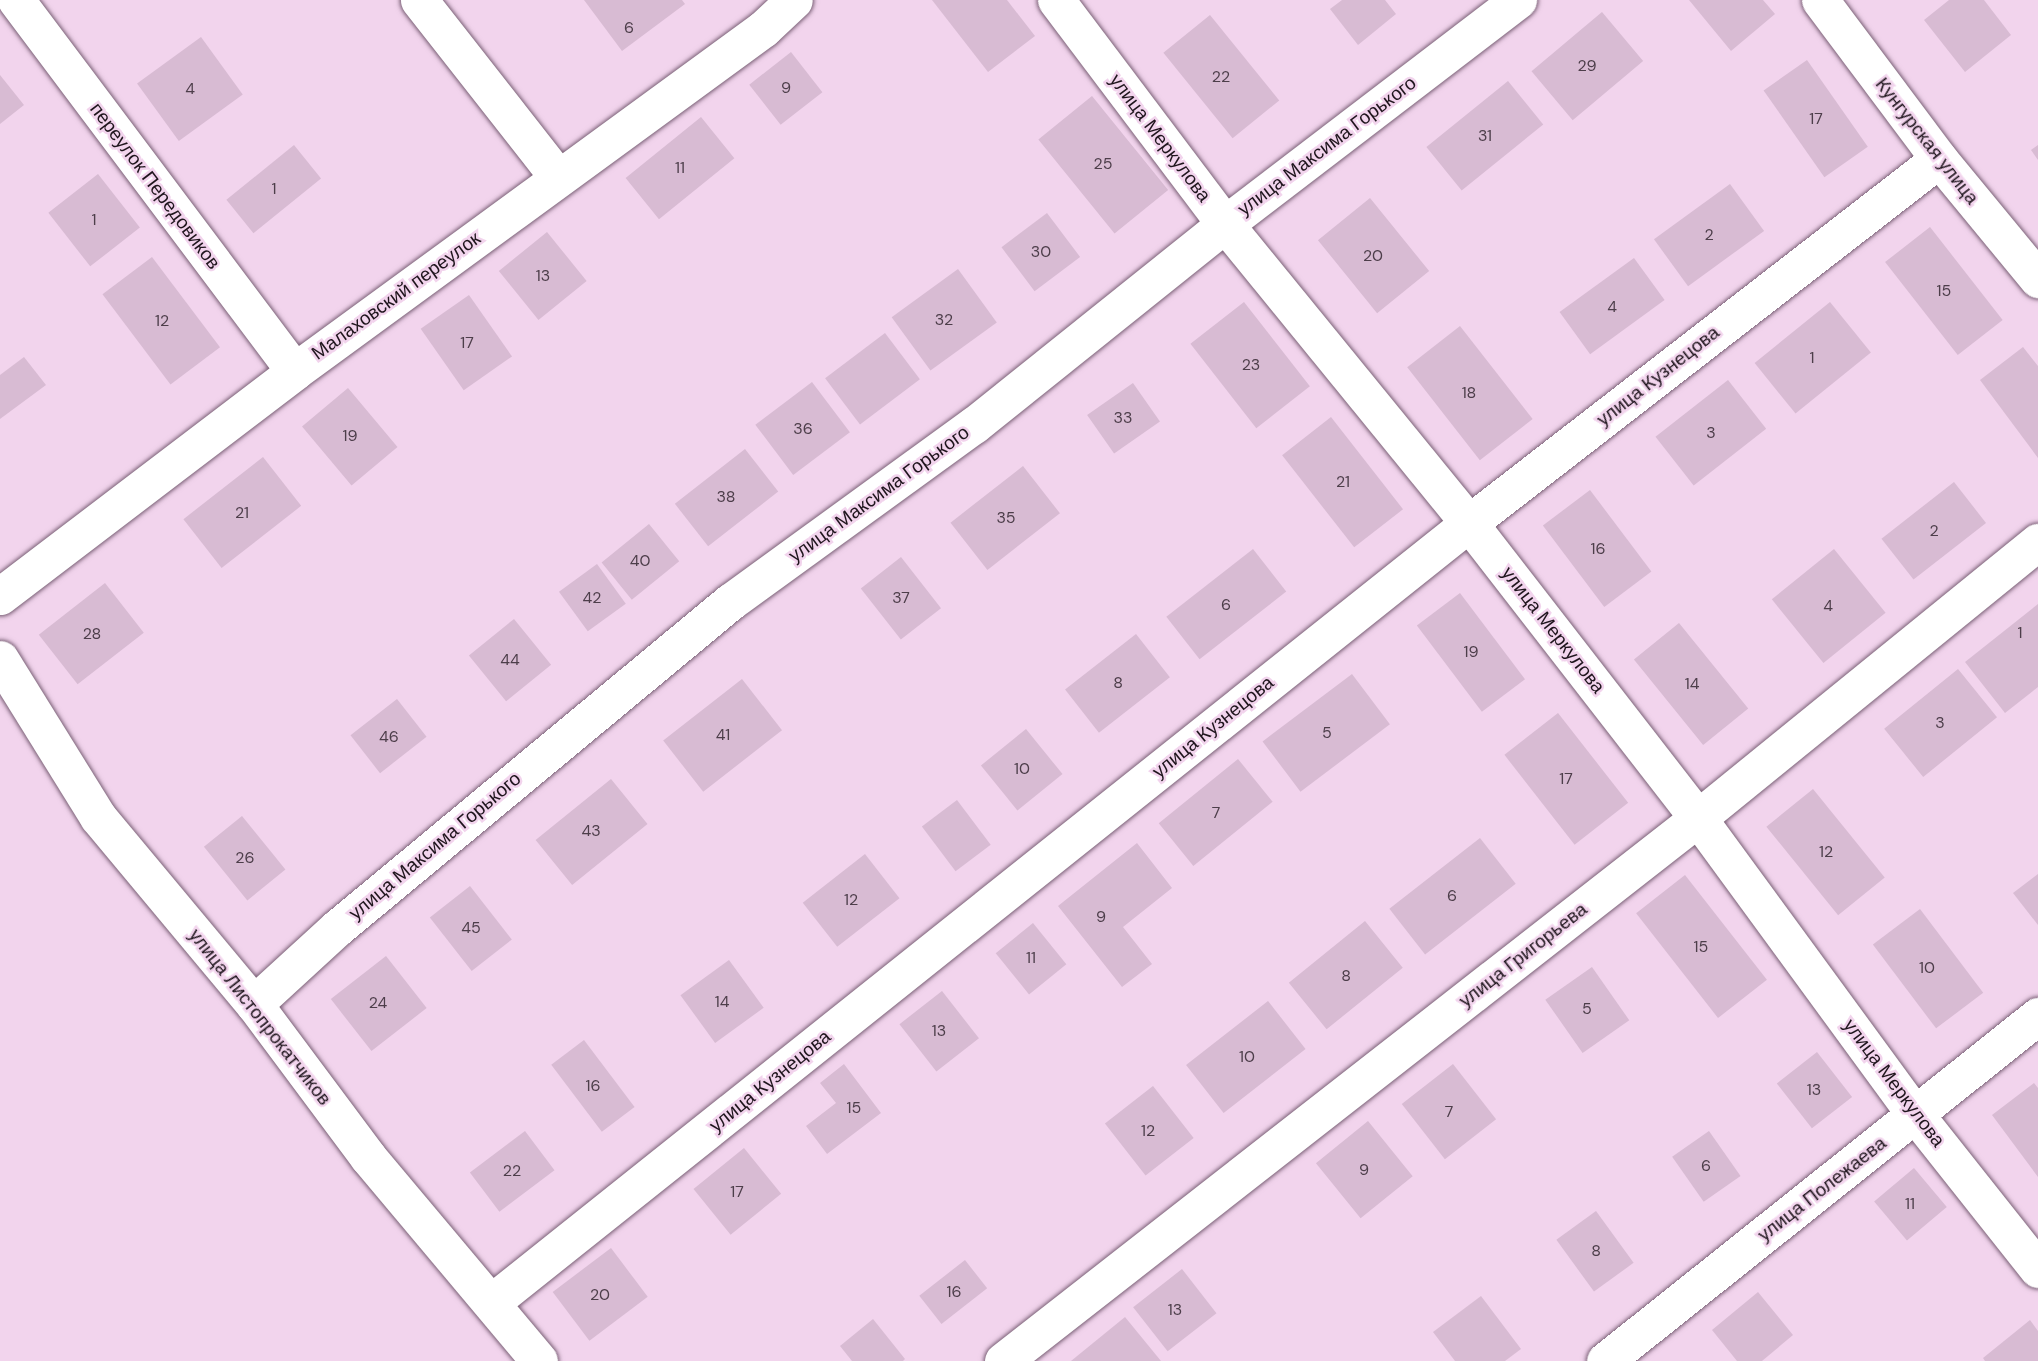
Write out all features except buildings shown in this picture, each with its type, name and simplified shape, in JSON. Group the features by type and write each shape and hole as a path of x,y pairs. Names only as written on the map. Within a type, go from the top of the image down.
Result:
{"street":[{"name":"переулок Передовиков","path":"16,0 295,371"},
{"path":"419,0 558,177"},
{"name":"Малаховский переулок","path":"0,596 295,371 763,29 794,0"},
{"name":"улица Меркулова","path":"1056,0 1225,224 1469,523 1698,818 1915,1114 2038,1269"},
{"name":"улица Максима Горького","path":"254,1004 347,919 730,602 974,425 1225,224 1518,0"},
{"name":"Кунгурская улица","path":"1821,0 1939,159 2038,279"},
{"name":"улица Кузнецова","path":"492,1302 1469,523 1939,159"},
{"name":"улица Григорьева","path":"1003,1361 1698,818 2038,542"},
{"name":"улица Листопрокатчиков","path":"0,659 98,817 254,1004 368,1157 539,1361"},
{"name":"улица Полежаева","path":"1605,1361 2038,1016"}]}
